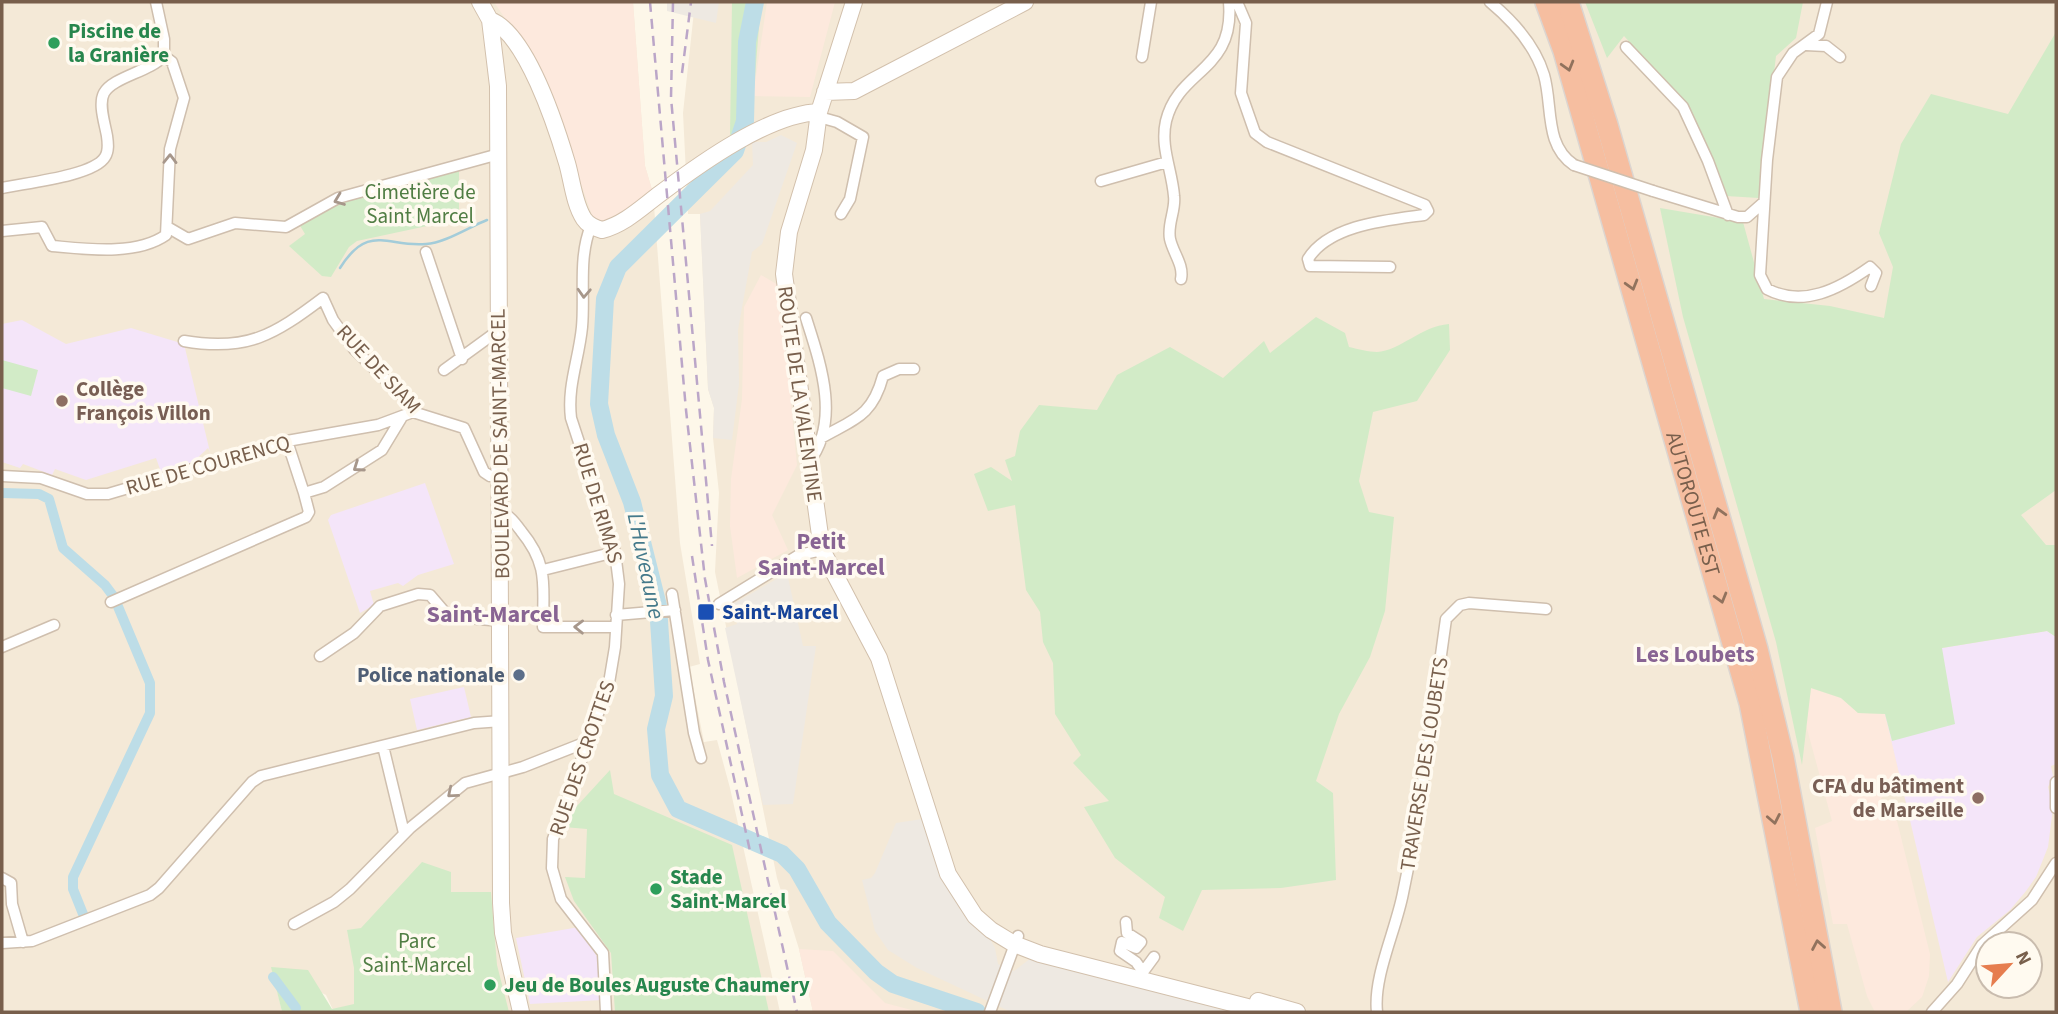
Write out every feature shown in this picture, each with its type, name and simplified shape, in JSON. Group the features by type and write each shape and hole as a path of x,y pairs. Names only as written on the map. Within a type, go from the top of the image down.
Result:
{"highway":[{"name":"AUTOROUTE EST","path":"1546,2 1564,51 1659,377 1750,703 1811,1012"},
{"name":"AUTOROUTE EST","path":"1568,2 1611,138 1757,649 1783,757 1831,1012"}],"street":[{"path":"2,188 78,172 101,162 108,150 102,108 104,93 113,85 154,65 164,56 164,39 156,2"},
{"name":"BOULEVARD DE SAINT-MARCEL","path":"480,2 490,20 498,86 502,917 521,1012"},
{"name":"ROUTE DE LA VALENTINE","path":"854,2 818,119 789,232 784,274 822,550 879,658 940,857 960,895 991,930 1099,965 1143,972 1297,1012"},
{"path":"825,92 854,91 1025,2"},
{"path":"1142,57 1151,2"},
{"path":"1181,279 1183,271 1169,235 1175,198 1164,137 1169,113 1184,90 1227,42 1230,30 1229,2"},
{"path":"1237,2 1245,23 1241,93 1255,133 1267,142 1425,205 1429,211 1424,215 1334,236 1314,248 1308,259 1310,266 1390,267"},
{"path":"1490,2 1514,23 1531,48 1544,75 1555,140 1563,156 1574,165 1728,215 1747,217 1764,202"},
{"path":"1827,2 1819,34 1784,62 1777,77 1764,202 1760,275 1767,289 1791,298 1810,296 1840,286 1870,267 1876,273 1871,286"},
{"path":"490,20 506,29 536,76 567,162 580,212 592,226 602,230 622,223 723,148 755,134 767,134 818,119 837,122 863,137 850,200 841,214"},
{"path":"1806,45 1826,46 1840,57"},
{"path":"1626,47 1683,107 1708,161 1728,215"},
{"path":"2,230 42,227 52,246 100,250 161,238 169,228 170,149 183,90 172,62 164,56"},
{"path":"830,73 848,83 866,83"},
{"path":"169,228 188,239 235,222 286,227 338,198 499,154"},
{"path":"1101,181 1167,162"},
{"name":"RUE DE RIMAS","path":"592,226 584,243 582,325 569,402 618,563 616,615"},
{"path":"426,252 462,359"},
{"name":"RUE DE SIAM","path":"184,341 215,345 246,344 272,334 323,298 333,320 354,349 403,396 407,414 464,428 484,472 501,477"},
{"path":"806,318 825,383 821,438 818,450 808,462"},
{"path":"444,370 499,330"},
{"path":"821,438 853,422 869,409 877,398 883,376 899,369 914,369"},
{"path":"304,494 324,487 382,450 407,414"},
{"name":"RUE DE COURENCQ","path":"2,476 41,478 87,494 108,494 288,441 378,425 407,414"},
{"path":"115,600 306,517 309,512 288,441"},
{"path":"501,512 510,517 539,555 543,570 543,627 614,628"},
{"path":"719,604 797,556 822,550"},
{"path":"543,570 603,555"},
{"path":"320,656 354,633 380,606 418,594 430,594 448,615 501,621"},
{"path":"672,594 672,610 701,758"},
{"name":"TRAVERSE DES LOUBETS","path":"1377,1012 1378,985 1398,921 1419,814 1446,619 1460,605 1469,603 1546,609"},
{"path":"616,615 672,610"},
{"name":"RUE DES CROTTES","path":"606,1012 603,953 561,899 552,868 553,839 609,683 615,647 616,615"},
{"path":"2,647 54,625"},
{"path":"2,943 23,942 92,920 159,888 255,779 474,723 502,721"},
{"path":"295,924 334,902 407,830 465,783 502,773 589,741"},
{"path":"383,746 407,830"},
{"path":"2056,782 2056,808"},
{"path":"1932,1012 1957,984 1982,944 2032,900 2056,863"},
{"path":"2,878 11,883 12,904 23,942"},
{"path":"1126,922 1126,933 1142,942 1136,948 1122,942 1120,951 1136,962 1143,972"},
{"path":"992,1007 1016,940"},
{"path":"1120,975 1143,972 1154,957"},
{"name":"ROUTE DE LA VALENTINE","path":"1099,965 1120,975 1268,1012"}],"shaded area":[{"path":"2,2 633,2 645,166 653,193 680,543 700,664 689,667 704,742 717,740 730,788 780,1012 334,1012 326,995 272,968 282,1012 2,1012"},
{"path":"494,2 633,2 645,166 653,193 617,217 602,221 593,218 542,73"},
{"path":"667,2 719,2 716,23 667,11"},
{"path":"695,2 2056,2 2056,1012 813,1012 799,949 777,878 715,572 719,493 713,438 714,408 708,389 700,214 688,214 683,113"},
{"path":"767,2 835,2 810,97 753,96"},
{"path":"781,135 797,143 762,244 752,252 738,330 739,384 732,440 713,438 714,408 708,389 700,214 710,211 753,165 752,142 766,142"},
{"path":"761,275 780,286 797,465 772,515 788,550 737,578 730,526 731,479 742,399 744,307"},
{"name":"Collège François Villon","path":"22,320 66,344 131,328 184,344 210,452 208,448 193,462 161,472 156,458 86,480 55,469 52,475 23,464 20,468 2,462 2,324"},
{"path":"425,483 454,564 418,575 403,586 398,583 370,591 374,605 360,613 328,520 331,515"},
{"path":"787,573 803,646 816,646 793,804 763,805 725,628 737,624 733,604"},
{"name":"CFA du bâtiment de Marseille","path":"1863,620 1942,648 2047,631 2056,637 2056,764 2051,766 2053,776 2048,787 2053,808 2048,847 2036,877 2010,910 1986,930 1974,930 1974,942 1948,982"},
{"path":"464,687 471,717 417,730 410,699"},
{"path":"1811,688 1841,698 1858,713 1885,714 1900,776 1890,778 1890,786 1878,803 1880,811 1887,811 1897,821 1930,954 1929,976 1922,997 1906,1012 1875,1012 1867,996 1847,924 1833,924 1815,828 1832,821 1806,725"},
{"path":"922,819 995,948 998,964 1014,971 1031,958 1250,1012 1011,1012 917,968 888,950 875,931 862,880 871,878 875,873 896,823"},
{"path":"579,927 599,960 602,1000 530,1004 516,938"},
{"path":"799,949 833,951 885,1003 919,1012 813,1012"}],"green space":[{"path":"732,2 761,2 751,126 730,135"},
{"path":"1585,2 1803,2 1796,38 1776,56 1759,198 1726,196 1684,101 1624,36 1607,58"},
{"path":"2056,32 2056,490 2021,515 2046,545 2056,545 2056,637 2047,631 1942,648 1955,724 1892,741 1885,714 1858,713 1841,698 1811,688 1802,765 1776,642 1683,317 1660,208 1743,222 1764,299 1830,306 1884,318 1893,267 1879,233 1901,144 1931,94 2008,114"},
{"name":"Cimetière de Saint Marcel","path":"459,169 459,212 427,226 357,241 349,247 331,277 322,276 289,246 305,234 299,224 336,203"},
{"path":"1316,317 1345,333 1349,347 1374,352 1386,351 1429,329 1449,324 1450,350 1417,401 1373,412 1359,481 1369,512 1394,517 1385,611 1370,657 1339,714 1316,781 1333,793 1336,880 1281,888 1202,890 1183,931 1159,918 1165,897 1115,858 1084,807 1109,801 1073,763 1081,755 1055,714 1053,663 1043,642 1040,612 1026,590 1015,505 988,511 974,474 991,467 1012,481 1005,460 1015,456 1020,431 1039,405 1097,410 1117,375 1170,347 1223,378 1264,341 1270,353"},
{"path":"2,360 38,370 31,396 2,388"},
{"name":"Stade Saint-Marcel","path":"610,770 614,794 732,845 769,1012 615,1012 611,953 574,901 565,877 585,878 587,829 564,827 565,819"},
{"name":"Parc Saint-Marcel","path":"422,862 451,872 451,892 491,892 497,965 509,1012 282,1012 271,967 308,970 332,1009 354,1004 354,968 347,930 361,928"}],"waterway":[{"name":"L'Huveaune","path":"755,2 747,42 745,121 735,151 618,267 605,299 599,404 606,435 632,502 658,606 664,696 656,729 660,775 678,809 782,854 797,869 828,923 876,972 893,984 977,1012"},
{"path":"340,268 350,254 370,241 433,243 487,220"},
{"path":"2,493 39,494 49,499 63,548 105,585 114,597 150,683 150,713 73,877 73,889 85,919"},
{"path":"273,977 296,1008"}],"railway":[{"path":"650,2 686,410 705,579 724,682 797,1012"},
{"path":"673,2 671,98 712,546"},
{"path":"682,73 691,2"},
{"path":"692,556 708,660 750,851"}],"place":[{"name":"Piscine de la Granière","path":"54,43"},
{"name":"Collège François Villon","path":"62,401"},
{"name":"Saint-Marcel","path":"706,612"},
{"name":"Police nationale","path":"519,675"},
{"name":"CFA du bâtiment de Marseille","path":"1978,798"},
{"name":"Stade Saint-Marcel","path":"656,889"},
{"name":"Jeu de Boules Auguste Chaumery","path":"490,985"}],"district":[{"name":"Petit Saint-Marcel","path":"821,554"},
{"name":"Saint-Marcel","path":"493,614"},
{"name":"Les Loubets","path":"1695,654"}]}
